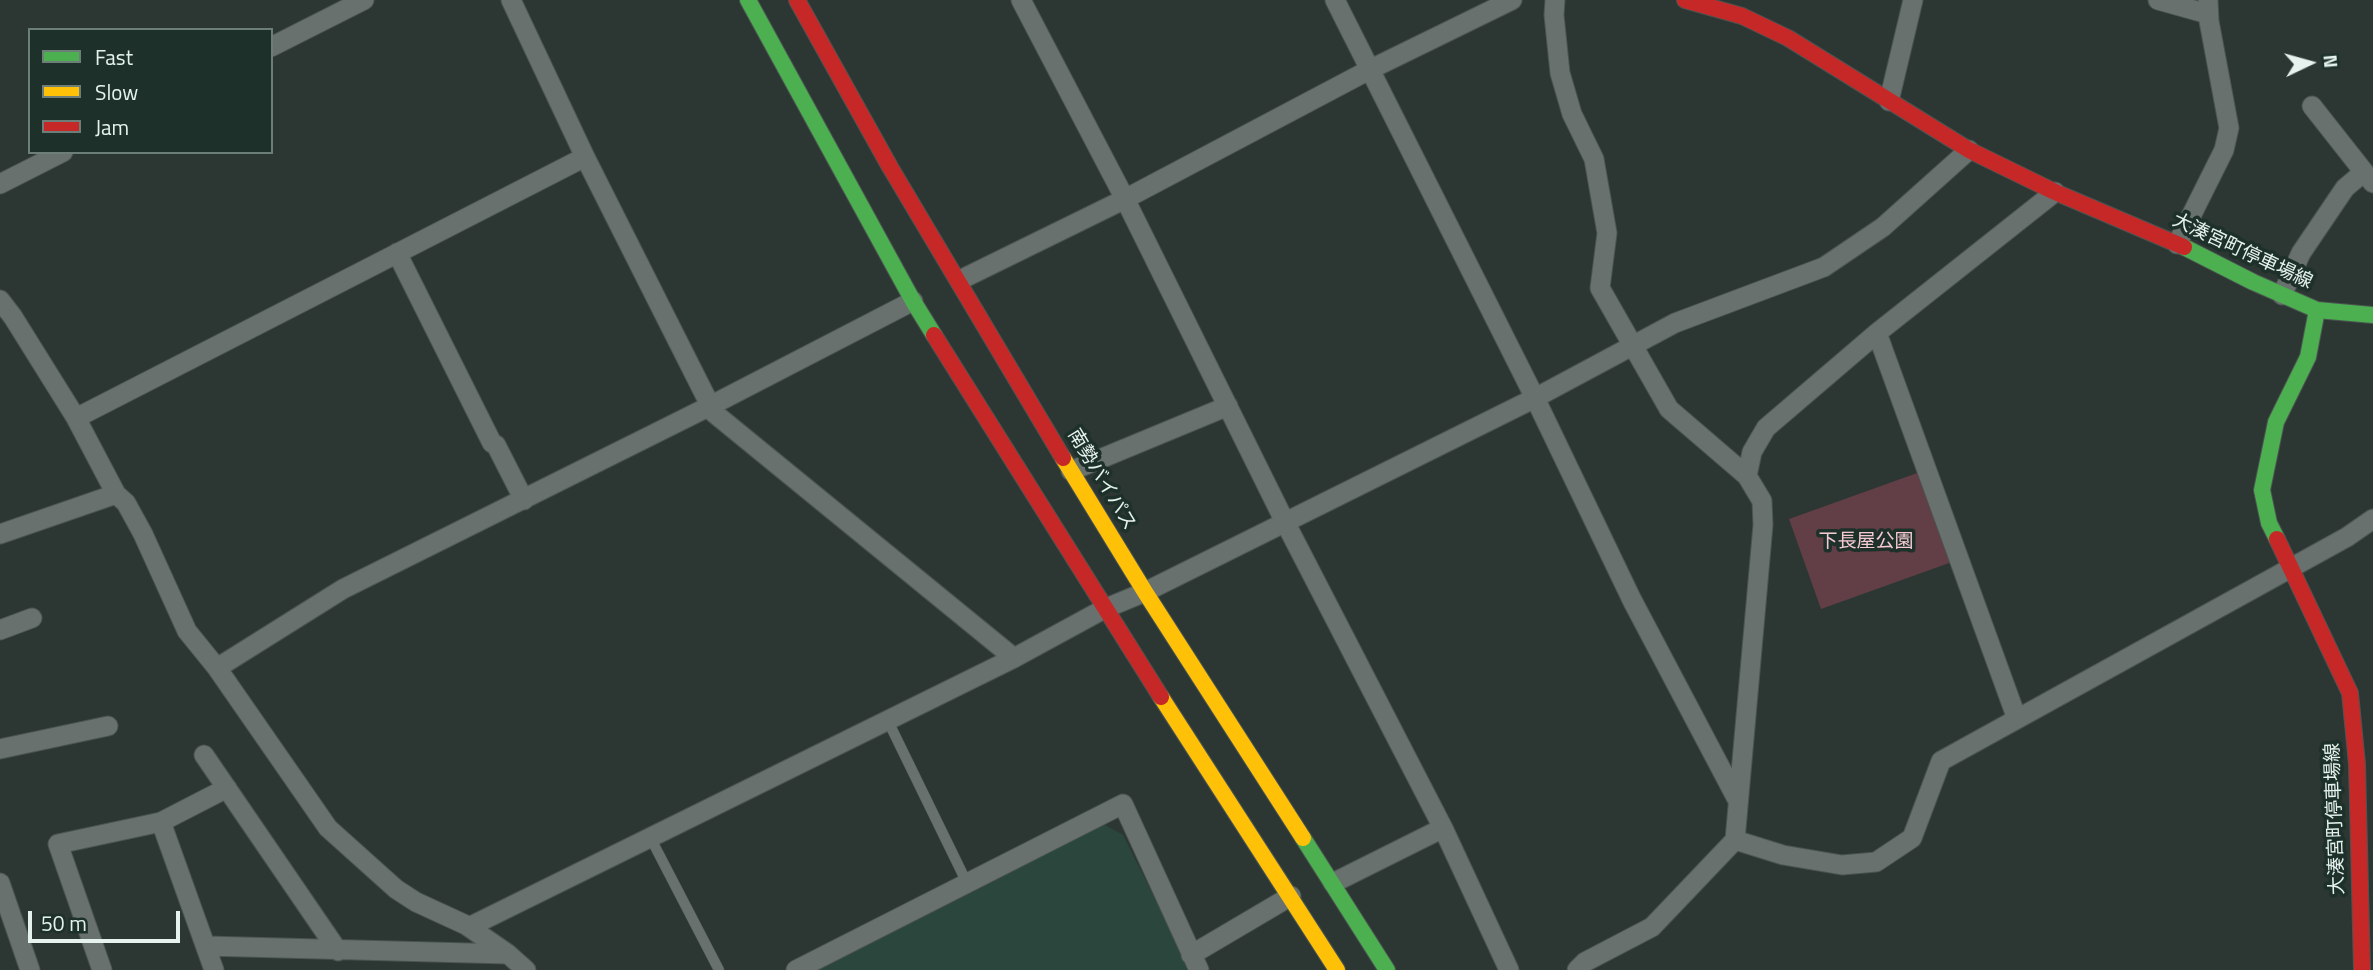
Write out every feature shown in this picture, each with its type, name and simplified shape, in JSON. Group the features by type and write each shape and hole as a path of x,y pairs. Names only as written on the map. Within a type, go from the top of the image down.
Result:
{"main road":[{"path":"748,0 913,301 1104,609 1338,970"},
{"name":"南勢バイパス","path":"797,0 890,167 960,280 1071,471 1145,592 1387,970"},
{"name":"大湊宮町停車場線","path":"1685,0 1742,16 1788,38 1969,150 2318,310 2308,357 2276,422 2262,491 2269,523 2350,693 2357,764 2362,970"},
{"path":"2318,310 2373,315"}],"street":[{"path":"273,46 364,0"},
{"path":"510,0 585,157 714,412 1014,658"},
{"path":"1021,0 1125,199 1285,522 1443,828 1509,970"},
{"path":"1335,0 1535,398 1632,600 1737,799"},
{"path":"960,280 1125,199 1369,70 1512,0"},
{"path":"1555,0 1560,73 1572,114 1594,159 1607,233 1600,288 1669,409 1747,476 1762,501 1763,524 1735,840 1652,927 1581,966"},
{"path":"1889,101 1913,0"},
{"path":"2158,0 2208,7 2229,128 2224,150 2177,244"},
{"path":"2282,295 2301,253 2345,188 2369,178 2312,106"},
{"path":"469,927 1014,658 1104,609 1145,592 1535,398 1675,323 1824,267 1883,227 1969,150"},
{"path":"0,184 59,154"},
{"path":"76,418 585,157"},
{"path":"1747,476 1752,452 1766,428 1878,333 2056,192"},
{"path":"397,253 492,443 496,445 524,500"},
{"path":"0,300 76,418 116,494 126,503 187,631 217,668 328,828 396,889 416,902 469,927 508,962 526,970"},
{"path":"217,668 344,589 913,301"},
{"path":"1878,333 2017,719"},
{"path":"1071,471 1228,407"},
{"path":"0,534 116,494"},
{"path":"1735,840 1783,855 1842,865 1876,862 1912,838 1941,761 2292,568 2373,520"},
{"path":"0,630 32,618"},
{"path":"0,749 108,726"},
{"path":"204,755 338,951"},
{"path":"102,970 58,844 161,822 226,788"},
{"path":"796,970 1123,804 1195,963 1291,896"},
{"path":"161,822 214,970"},
{"path":"1333,883 1443,828"},
{"path":"0,883 30,970"},
{"path":"206,946 508,962"},
{"path":"1581,966 1607,970"}],"lane":[{"path":"887,719 967,883"},
{"path":"650,837 719,970"}],"shaded area":[{"path":"1098,821 1123,835 1191,970 816,970"}],"green space":[{"name":"下長屋公園","path":"1920,472 1952,562 1821,609 1789,519"}],"traffic: fast":[{"path":"748,0 934,335"},
{"path":"2184,247 2317,310 2308,357 2276,422 2262,490 2269,523 2277,539"},
{"path":"2317,310 2373,315"},
{"path":"1303,838 1387,970"}],"traffic: slow":[{"path":"1063,458 1145,592 1303,838"},
{"path":"1161,697 1337,970"}],"traffic: jam":[{"path":"797,0 890,167 1063,458"},
{"path":"1685,0 1742,16 1788,38 1969,150 2055,192 2184,247"},
{"path":"934,335 1161,697"},
{"path":"2277,539 2350,693 2357,764 2362,970"}]}
